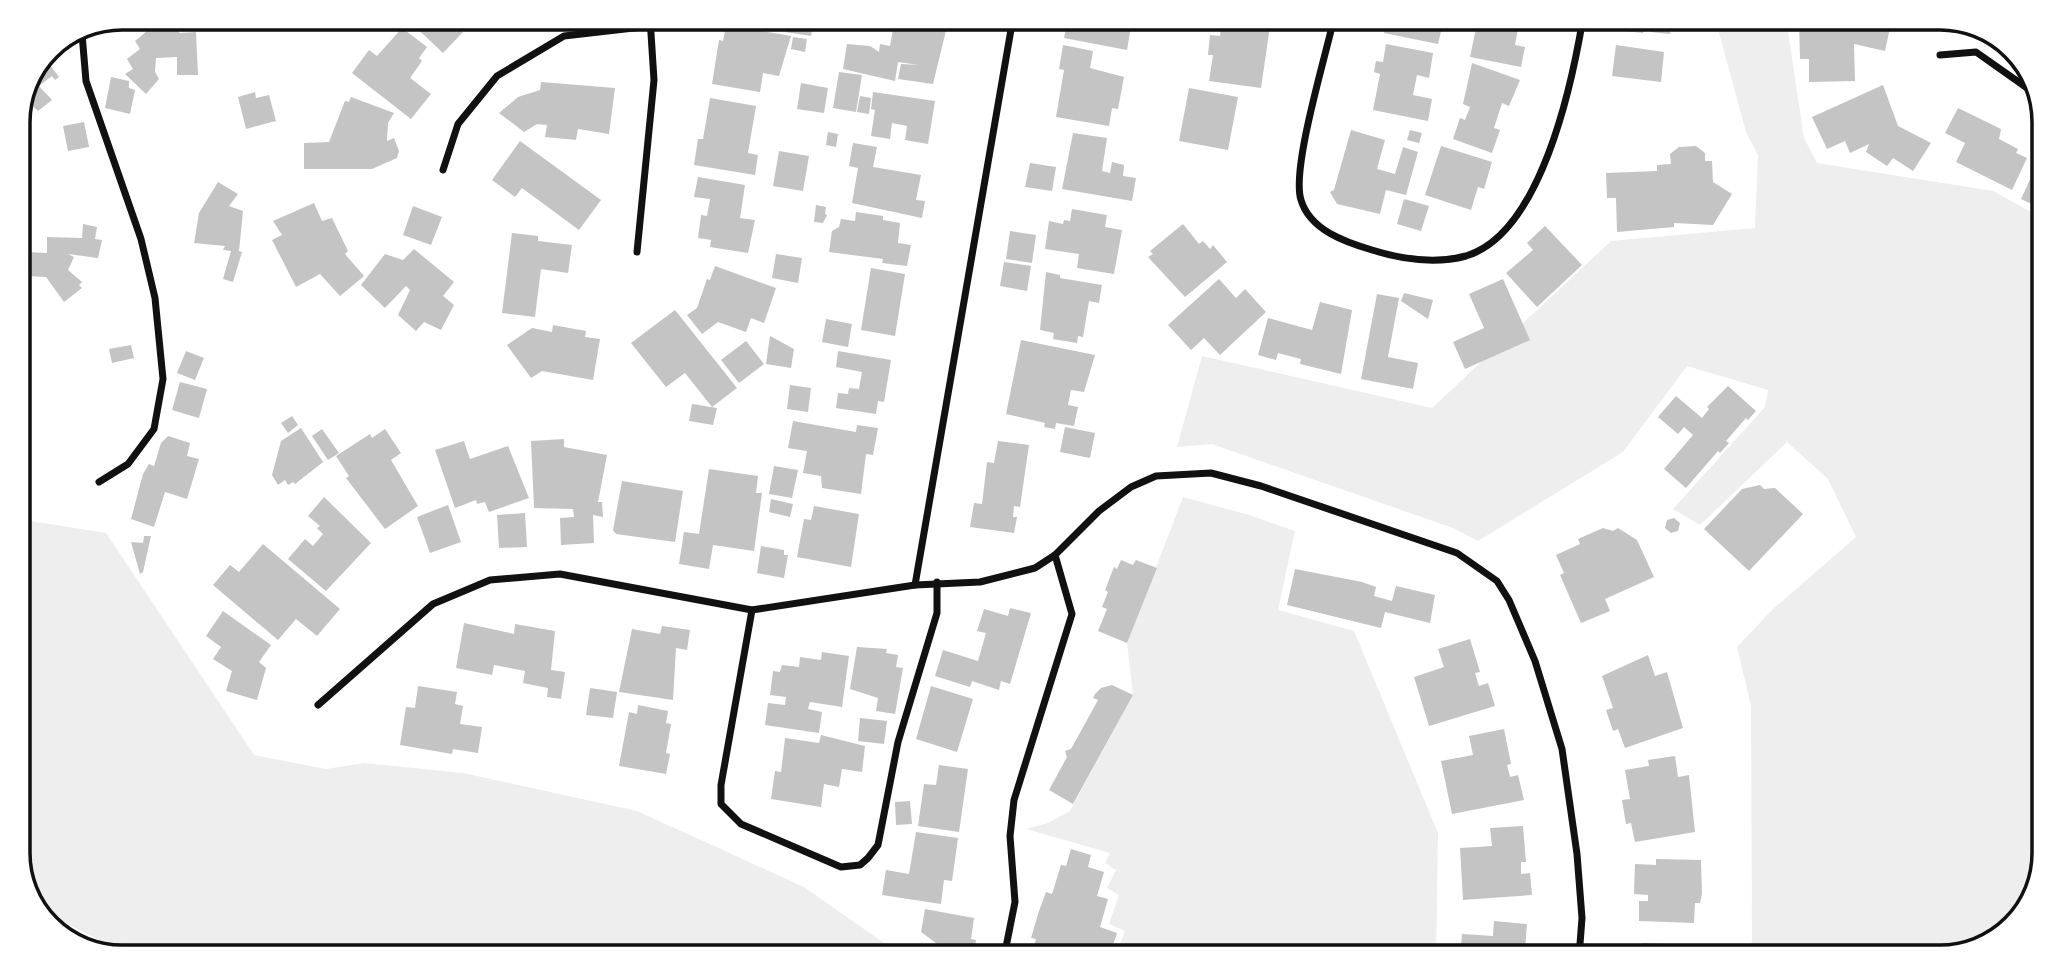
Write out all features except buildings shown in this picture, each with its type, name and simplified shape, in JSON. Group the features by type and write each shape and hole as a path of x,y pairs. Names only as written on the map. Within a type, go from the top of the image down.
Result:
{"street":[{"path":"443,170 458,124 497,76 564,36 616,30"},
{"path":"637,252 654,80 651,30"},
{"path":"915,585 1011,30"},
{"path":"1331,30 1300,170 1301,200 1317,224 1342,241 1388,255 1435,260 1468,255 1504,234 1525,204 1559,129 1580,30"},
{"path":"82,39 86,81 141,239 155,298 163,379 153,429 128,464 99,482"},
{"path":"1940,55 1976,52 2025,85"},
{"path":"318,705 433,604 490,580 560,574 752,610 937,582 980,582 1016,575 1055,555 1099,511 1131,487 1156,476 1186,472 1211,473 1261,486 1457,553 1497,581 1509,600 1535,661 1562,749 1577,854 1582,918 1580,945"},
{"path":"1006,945 1015,902 1010,836 1014,800 1072,614 1055,555"},
{"path":"752,610 721,785 721,804 741,824 841,867 860,864 878,845 898,742 937,613 937,582"}],"shaded area":[{"path":"1718,30 1788,30 1804,138 1817,163 1993,191 2032,212 2032,854 2025,889 2013,909 1992,930 1964,942 1941,945 1750,945 1751,706 1737,647 1773,609 1856,537 1828,479 1787,442 1700,525 1673,509 1765,407 1768,390 1687,366 1623,452 1478,541 1453,528 1212,444 1177,447 1202,356 1432,408 1611,241 1755,228 1758,155 1746,132"},
{"path":"1183,497 1295,531 1278,610 1354,631 1438,833 1436,945 1120,945 1125,931 1109,924 1119,895 1107,888 1116,870 1105,863 1110,853 1026,829 1048,823 1070,811 1133,695 1127,643"},
{"path":"30,521 106,533 254,755 326,769 364,763 463,773 637,811 804,887 887,945 121,945 106,943 56,918 39,894 32,872"}]}
